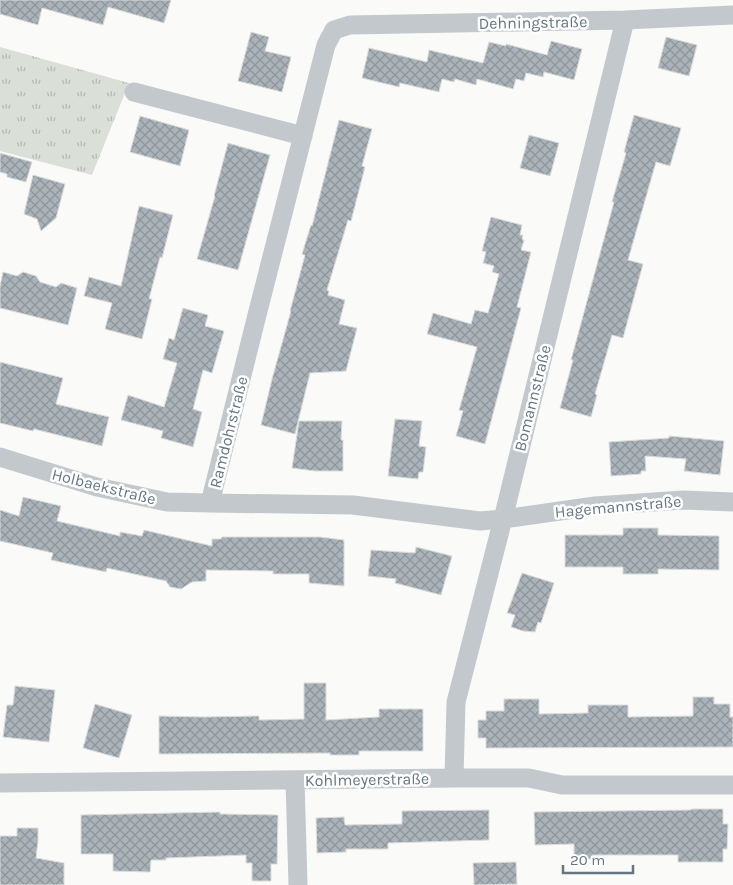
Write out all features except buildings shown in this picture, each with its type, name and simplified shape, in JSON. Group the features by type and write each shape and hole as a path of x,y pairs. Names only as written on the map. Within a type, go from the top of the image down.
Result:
{"street":[{"name":"Dehningstraße","path":"334,30 350,25 625,20 733,15"},
{"name":"Bomannstraße","path":"454,778 456,702 503,519 625,20"},
{"name":"Ramdohrstraße","path":"334,30 326,45 210,503 354,505 480,521 503,519"},
{"path":"134,92 303,136"},
{"name":"Holbaekstraße","path":"0,457 97,487 167,502 210,503"},
{"name":"Hagemannstraße","path":"503,519 595,506 683,500 733,502"},
{"name":"Kohlmeyerstraße","path":"0,783 529,778 562,785 733,785"},
{"path":"295,780 298,885"}],"green space":[{"path":"0,47 129,83 92,175 0,151"}]}
